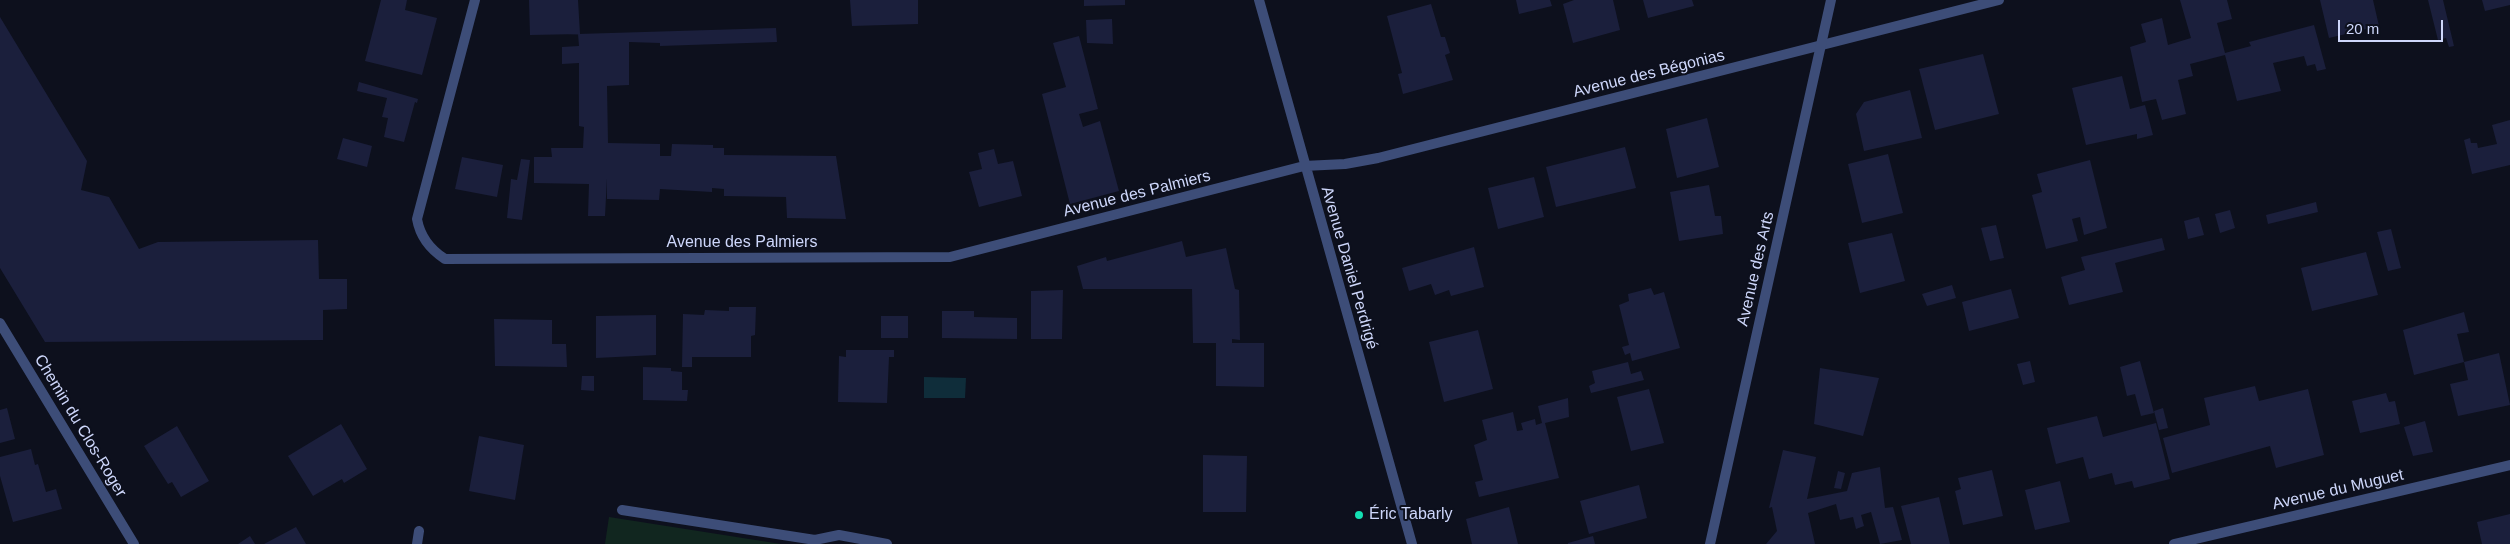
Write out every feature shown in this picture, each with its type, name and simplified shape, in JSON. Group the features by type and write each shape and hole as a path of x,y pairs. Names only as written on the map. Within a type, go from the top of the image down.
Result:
{"street":[{"name":"Avenue des Palmiers","path":"475,0 417,219 419,231 436,253 446,259 950,257 1304,166"},
{"name":"Avenue Daniel Perdrigé","path":"1259,0 1304,166 1412,544"},
{"name":"Avenue des Arts","path":"1710,544 1831,0"},
{"name":"Avenue des Bégonias","path":"1304,166 1345,164 1378,158 1822,47 1857,35 1999,0"},
{"name":"Chemin du Clos-Roger","path":"0,323 134,544"},
{"name":"Avenue du Muguet","path":"2174,544 2510,465"},
{"path":"622,510 814,540 839,535 887,544"},
{"path":"416,544 419,531"}],"green space":[{"path":"609,517 781,544 605,544"}],"water":[{"path":"924,377 966,378 965,398 924,398"}],"building":[{"path":"381,0 407,0 405,10 437,18 422,75 365,61"},
{"path":"529,0 578,0 580,34 530,35"},
{"path":"850,0 918,0 918,24 852,26"},
{"path":"1084,0 1125,0 1125,5 1084,6"},
{"path":"1516,0 1550,0 1552,6 1519,14"},
{"path":"1574,0 1613,0 1620,30 1573,43 1563,4"},
{"path":"1643,0 1692,0 1694,6 1648,18"},
{"path":"2180,0 2227,0 2232,19 2217,23 2225,53 2251,46 2249,42 2314,25 2326,69 2317,71 2315,64 2307,66 2304,56 2273,63 2281,91 2237,101 2225,55 2190,64 2193,76 2178,80 2186,114 2162,120 2156,99 2142,102 2130,47 2146,42 2141,24 2162,18 2168,45 2191,38"},
{"path":"2320,0 2373,0 2379,26 2329,38"},
{"path":"2428,0 2443,0 2454,46 2449,47 2446,38 2438,40"},
{"path":"2482,0 2510,0 2510,5 2485,11"},
{"path":"1431,4 1441,37 1445,37 1450,53 1445,55 1453,80 1403,94 1398,74 1402,73 1387,16"},
{"path":"0,17 87,161 81,190 109,197 139,249 158,242 318,240 319,279 347,279 347,309 323,310 323,340 45,342 0,268"},
{"path":"1112,19 1113,44 1087,43 1086,20"},
{"path":"776,28 777,42 660,46 660,43 629,42 629,85 607,86 608,143 660,144 660,156 671,156 672,144 713,145 713,148 724,148 724,155 836,156 846,219 787,218 786,197 724,196 724,189 712,188 712,192 660,189 659,200 607,199 607,178 605,216 588,216 589,184 534,183 534,157 552,157 551,148 583,148 584,127 579,126 579,63 562,64 562,47 579,46 578,34"},
{"path":"1079,36 1098,109 1079,114 1083,127 1100,121 1119,191 1070,204 1042,94 1066,87 1053,43"},
{"path":"1983,54 1999,114 1935,130 1919,69"},
{"path":"2122,76 2130,109 2145,105 2153,135 2137,139 2137,134 2086,145 2072,88"},
{"path":"359,82 418,99 417,103 415,102 404,142 384,137 388,118 382,117 387,98 357,91"},
{"path":"1910,90 1922,138 1864,151 1856,114 1864,102"},
{"path":"1707,118 1719,167 1677,178 1666,129"},
{"path":"2510,120 2510,165 2472,174 2464,140 2470,138 2471,143 2477,143 2478,148 2497,144 2492,125"},
{"path":"343,138 372,146 367,167 337,159"},
{"path":"1625,147 1636,188 1556,207 1546,167"},
{"path":"994,149 998,164 1013,161 1022,196 979,207 969,172 982,169 978,153"},
{"path":"1888,154 1903,213 1862,223 1848,164"},
{"path":"462,157 503,165 497,197 455,189"},
{"path":"521,159 530,160 522,220 507,218 511,179 517,180"},
{"path":"2090,160 2107,228 2084,235 2080,217 2072,219 2078,241 2046,249 2032,195 2042,192 2037,174"},
{"path":"1534,177 1544,217 1498,229 1488,188"},
{"path":"1709,185 1715,216 1721,216 1723,234 1679,241 1670,192"},
{"path":"2316,202 2318,212 2268,224 2266,215"},
{"path":"2230,210 2235,228 2220,233 2215,214"},
{"path":"2199,217 2204,235 2188,239 2184,221"},
{"path":"1996,225 2004,258 1990,261 1981,228"},
{"path":"2391,229 2401,268 2388,271 2377,232"},
{"path":"1892,233 1905,281 1860,293 1848,243"},
{"path":"2162,238 2165,250 2115,263 2123,292 2069,305 2061,277 2085,270 2081,257"},
{"path":"1182,241 1186,257 1226,248 1235,289 1239,290 1240,340 1232,339 1232,343 1264,343 1264,387 1216,386 1216,343 1193,343 1192,289 1083,289 1077,266 1106,257 1107,261"},
{"path":"1474,247 1484,287 1451,296 1449,290 1435,295 1431,284 1409,291 1402,268"},
{"path":"2366,252 2378,295 2312,311 2301,268"},
{"path":"1952,285 1956,298 1927,306 1922,294"},
{"path":"1651,288 1654,295 1664,292 1680,348 1632,361 1630,353 1625,355 1622,347 1629,345 1619,305 1629,301 1628,294"},
{"path":"2011,289 2019,318 1969,331 1962,302"},
{"path":"1063,290 1062,339 1031,339 1031,291"},
{"path":"729,307 756,307 755,335 751,336 751,357 692,357 692,367 682,367 683,314 704,315 705,310 729,311"},
{"path":"942,311 974,311 974,317 1017,318 1017,339 942,338"},
{"path":"2464,312 2469,332 2457,334 2464,362 2414,375 2403,330"},
{"path":"656,315 656,355 596,358 596,316"},
{"path":"881,316 908,316 908,338 881,338"},
{"path":"494,319 552,320 552,344 566,344 567,367 495,366"},
{"path":"1478,330 1493,389 1444,402 1429,342"},
{"path":"846,350 894,350 894,357 889,357 887,403 838,402 839,356 846,357"},
{"path":"2499,353 2510,405 2458,416 2450,384 2468,380 2464,362"},
{"path":"2030,361 2035,382 2023,385 2017,364"},
{"path":"2140,361 2154,413 2141,416 2135,394 2127,396 2120,367"},
{"path":"1628,362 1631,374 1641,371 1644,380 1591,393 1589,386 1595,383 1592,371"},
{"path":"643,367 671,368 671,371 682,372 682,390 688,390 687,401 643,400"},
{"path":"1820,368 1879,378 1863,436 1814,424"},
{"path":"582,376 594,376 594,391 581,390"},
{"path":"2255,386 2259,401 2308,389 2324,455 2276,468 2270,446 2172,473 2163,438 2210,425 2204,398"},
{"path":"1649,389 1664,443 1631,451 1617,397"},
{"path":"2386,393 2389,402 2395,401 2400,424 2360,433 2352,401"},
{"path":"1568,398 1569,417 1545,423 1559,478 1479,497 1475,482 1483,480 1474,445 1487,440 1482,420 1513,412 1517,431 1523,430 1521,423 1535,419 1536,425 1542,423 1538,406"},
{"path":"7,408 15,439 0,443 0,410"},
{"path":"2163,408 2168,428 2159,430 2154,411"},
{"path":"2097,416 2103,437 2156,423 2170,479 2134,488 2132,481 2115,485 2112,473 2089,479 2083,457 2056,464 2047,428"},
{"path":"2425,421 2433,452 2413,456 2404,427"},
{"path":"341,424 367,469 344,483 342,479 313,496 288,456"},
{"path":"177,426 209,481 181,497 172,482 168,484 144,446"},
{"path":"479,436 524,445 515,500 469,491"},
{"path":"31,449 35,465 38,464 46,492 56,489 62,509 13,522 0,476 0,457"},
{"path":"1783,450 1816,457 1807,499 1847,491 1852,473 1880,467 1885,508 1893,507 1902,540 1880,544 1871,512 1861,515 1864,526 1856,529 1853,517 1840,520 1836,504 1808,513 1815,544 1766,544 1777,531 1772,507 1769,508"},
{"path":"1203,455 1247,456 1246,512 1203,512"},
{"path":"1992,470 2003,516 1963,525 1955,491 1961,489 1958,478"},
{"path":"1838,471 1845,473 1841,489 1834,488"},
{"path":"2060,481 2070,522 2035,530 2025,490"},
{"path":"1639,485 1647,518 1589,534 1580,501"},
{"path":"1939,497 1950,544 1911,544 1901,506"},
{"path":"1509,507 1518,544 1472,544 1466,519"},
{"path":"2510,514 2510,544 2482,544 2477,522"},
{"path":"296,527 306,544 264,544"},
{"path":"250,536 255,544 238,544"},
{"path":"1593,536 1595,544 1568,544 1568,543"}],"place":[{"name":"Éric Tabarly","path":"1359,515"}]}
